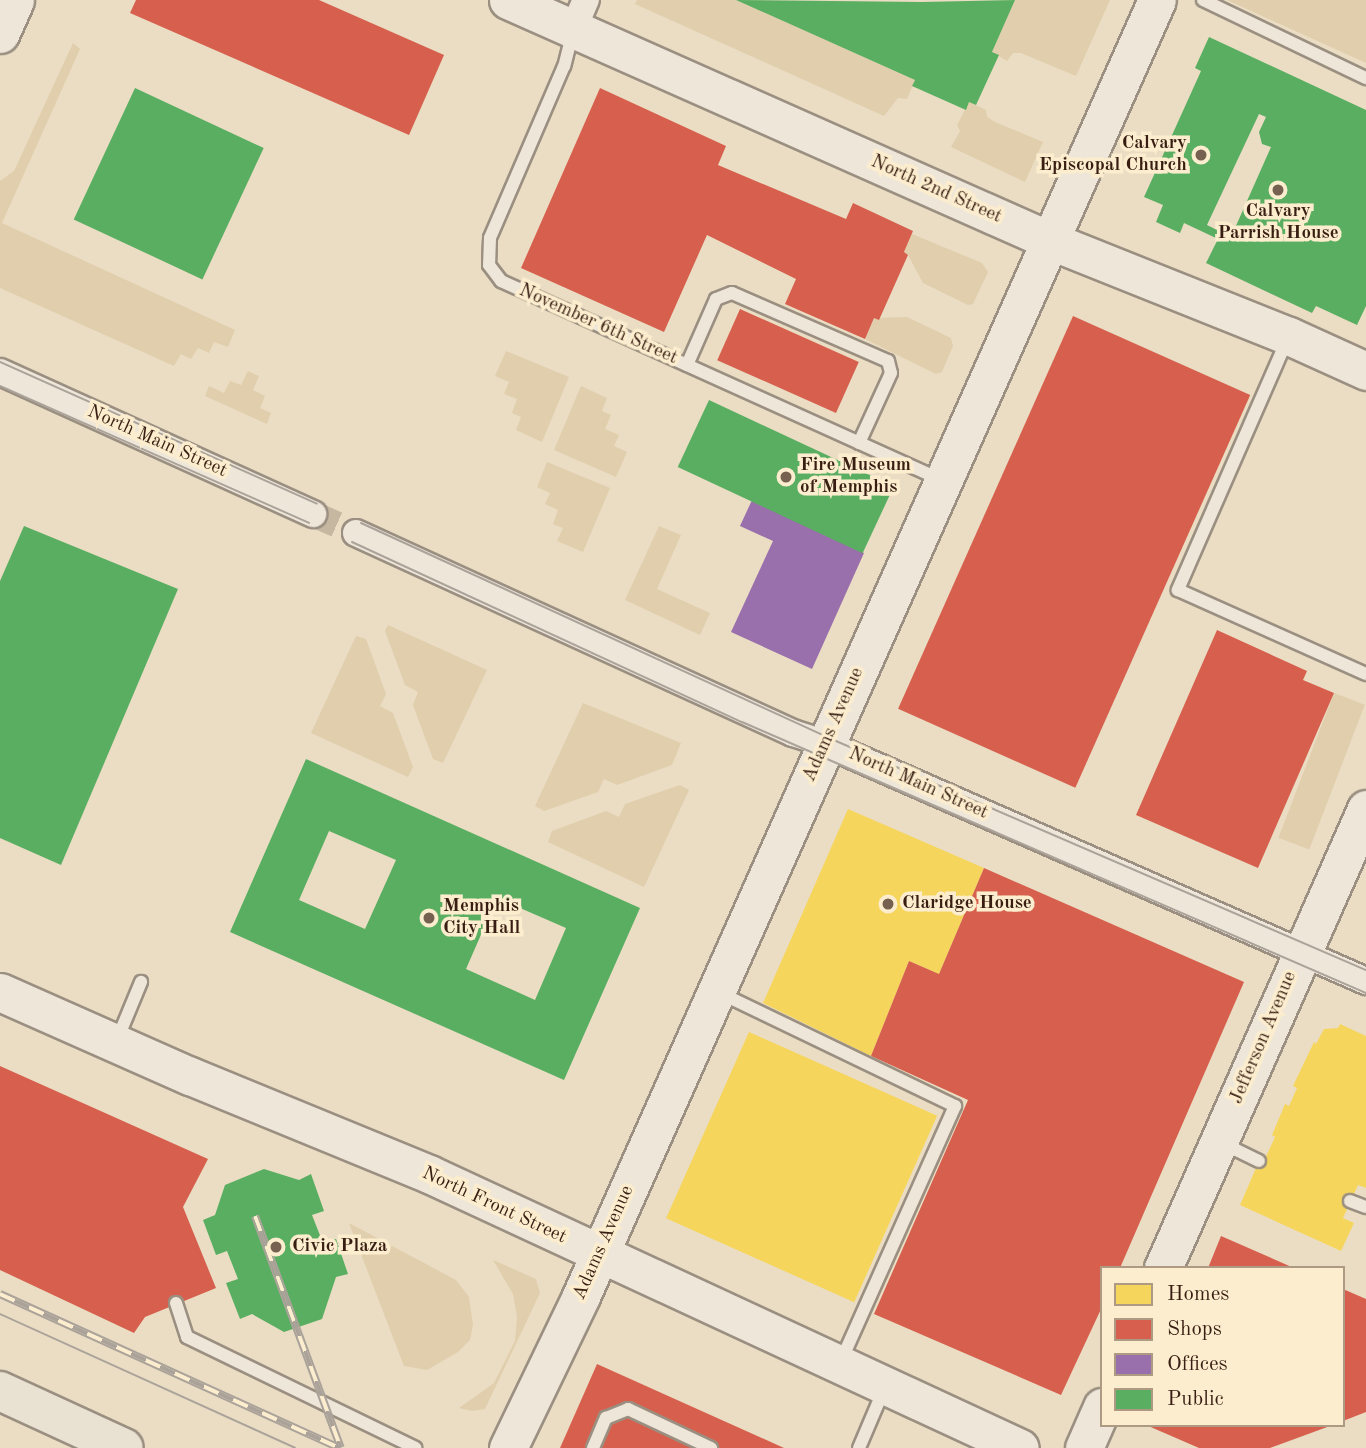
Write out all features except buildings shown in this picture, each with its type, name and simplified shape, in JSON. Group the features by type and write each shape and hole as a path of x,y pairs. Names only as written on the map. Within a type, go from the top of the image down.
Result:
{"highway":[{"path":"0,1391 124,1448"}],"street":[{"path":"0,34 15,0"},
{"name":"North 2nd Street","path":"508,0 580,15 1051,241 1289,336 1366,371"},
{"name":"Adams Avenue","path":"508,1448 716,991 1157,0"},
{"name":"North Main Street","path":"0,372 296,507"},
{"name":"North Main Street","path":"356,533 793,733 826,744 1366,981"},
{"name":"Jefferson Avenue","path":"1164,1266 1366,809"},
{"name":"North Front Street","path":"0,992 429,1174 1020,1448"},
{"path":"1084,1448 1100,1412"}],"lane":[{"path":"1203,0 1366,78"},
{"name":"November 6th Street","path":"580,15 564,66 490,238 489,265 501,281 943,480"},
{"path":"687,365 716,299 732,293 888,361 891,373 859,443"},
{"path":"1289,336 1178,590 1366,674"},
{"path":"116,1043 141,982"},
{"path":"716,991 955,1106 839,1365"},
{"path":"1219,1142 1259,1161"},
{"path":"1350,1201 1366,1207"},
{"path":"176,1303 187,1337 416,1448"},
{"path":"859,1448 885,1386"},
{"path":"593,1448 606,1418 628,1409 711,1448"}],"shaded area":[{"path":"637,0 736,0 915,80 907,99 898,98 884,116 635,4"},
{"path":"1015,0 1110,0 1076,76 1021,53 1013,53 1007,61 992,52"},
{"path":"1227,0 1366,0 1366,63"},
{"path":"73,43 80,49 2,223 235,330 228,347 214,342 209,353 198,348 191,359 181,354 174,366 0,288 0,181 14,171"},
{"path":"969,102 986,110 987,117 995,122 1043,142 1025,182 951,147 960,131 957,125"},
{"path":"912,234 982,263 988,272 973,304 968,305 923,283 904,252"},
{"path":"907,317 951,338 953,346 942,372 936,374 865,339 874,318"},
{"path":"506,351 569,377 542,442 516,430 521,417 512,413 517,399 504,394 509,382 495,376"},
{"path":"248,371 259,376 253,390 265,396 260,408 271,413 267,424 205,396 209,386 224,393 230,381 241,385"},
{"path":"581,386 607,398 602,411 611,415 605,429 619,435 614,446 627,452 616,477 554,450"},
{"path":"547,462 610,488 583,552 557,541 563,528 553,524 558,510 545,504 550,493 537,487"},
{"path":"659,526 681,535 657,589 710,613 700,635 625,600"},
{"path":"388,625 487,670 443,763 433,759 413,705 418,692 405,685 385,631"},
{"path":"356,636 366,639 386,694 380,706 393,713 413,767 408,777 311,733"},
{"path":"1334,693 1365,705 1309,850 1278,838"},
{"path":"583,703 681,743 672,765 617,785 604,779 598,792 544,811 535,806"},
{"path":"680,785 689,790 644,887 548,842 552,831 606,811 619,817 625,804"},
{"path":"349,1223 456,1280 469,1297 473,1325 470,1340 458,1352 427,1370 404,1366"},
{"path":"493,1260 536,1279 540,1293 485,1409 472,1411 459,1408 494,1383 515,1341 517,1317 513,1294"}],"tunnel":[{"path":"313,514 356,533"}],"tram line":[{"path":"0,362 317,504"},
{"path":"0,386 309,523"},
{"path":"361,523 829,738 1366,970"},
{"path":"352,542 742,722 1366,993"},
{"path":"0,1314 295,1448"}],"railway":[{"path":"255,1216 341,1448"},
{"path":"0,1294 340,1448"}],"place":[{"name":"Calvary Episcopal Church","path":"1201,155"},
{"name":"Calvary Parrish House","path":"1278,190"},
{"name":"Fire Museum of Memphis","path":"786,477"},
{"name":"Claridge House","path":"888,904"},
{"name":"Memphis City Hall","path":"429,918"},
{"name":"Civic Plaza","path":"276,1247"}]}
